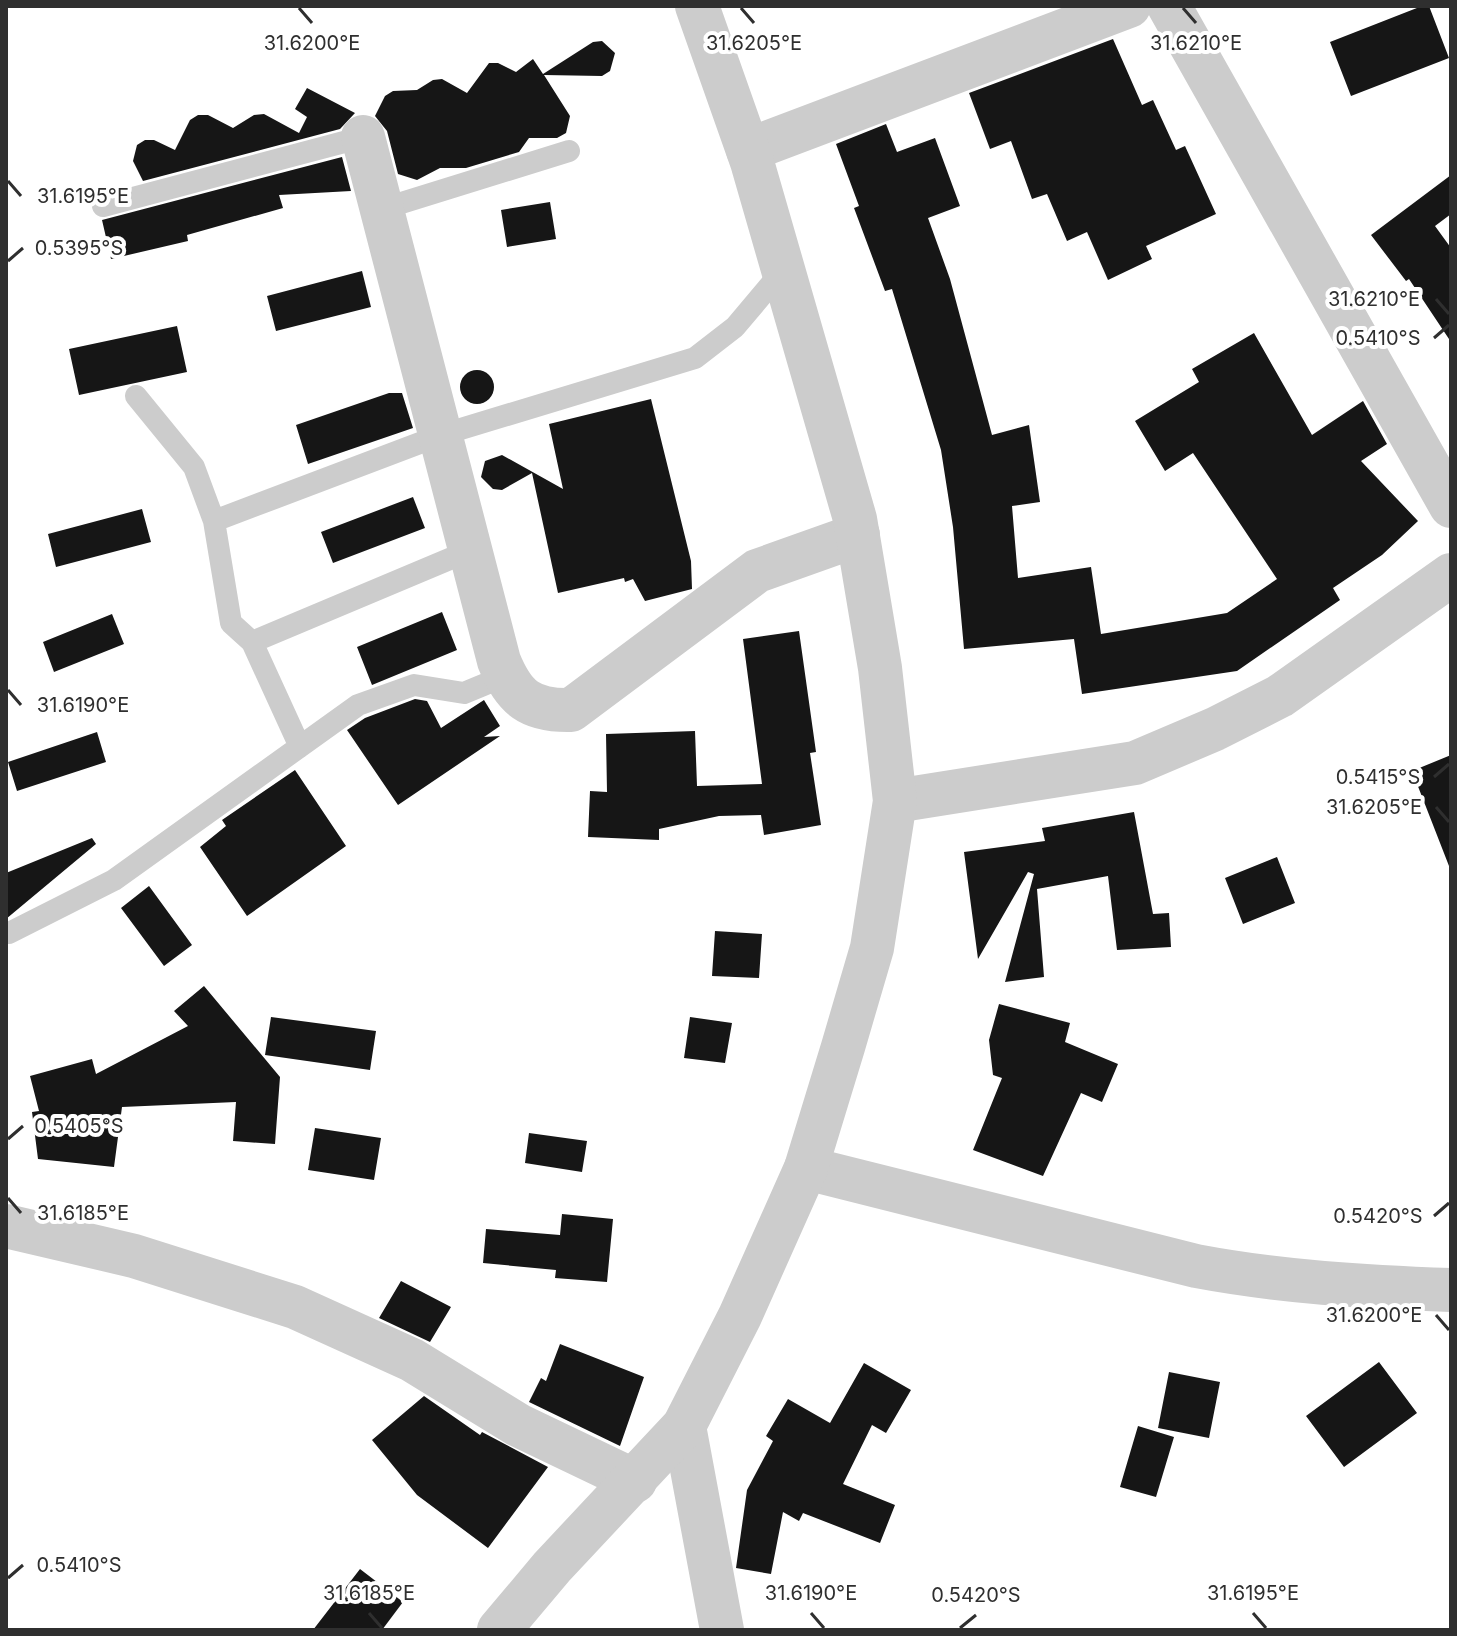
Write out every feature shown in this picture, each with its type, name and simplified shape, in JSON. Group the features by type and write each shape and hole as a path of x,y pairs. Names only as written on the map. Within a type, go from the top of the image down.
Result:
{"street":[{"path":"499,1630 552,1567 684,1426 740,1316 806,1168 872,948 895,801 880,668 858,535 748,150 697,6"},
{"path":"748,150 1129,6"},
{"path":"1169,6 1451,506"},
{"path":"363,137 505,676 509,687 525,700 548,710 571,710 757,571 858,535"},
{"path":"895,801 1135,763 1215,729 1280,696 1451,575"},
{"path":"806,1168 1196,1266 1329,1285 1451,1290"},
{"path":"6,1226 134,1256 295,1307 412,1360 518,1425 635,1481"},
{"path":"684,1426 722,1630"}],"lane":[{"path":"103,206 363,137"},
{"path":"382,209 569,151"},
{"path":"214,521 441,435 695,358 735,327 783,270"},
{"path":"136,396 194,467 214,521 231,623 252,642 300,747"},
{"path":"252,642 471,550"},
{"path":"9,933 114,880 358,705 414,685 464,693 505,676"}],"building":[{"path":"1429,6 1449,58 1351,96 1330,42"},
{"path":"1113,39 1142,105 1153,100 1176,150 1185,146 1216,214 1146,246 1152,259 1108,280 1087,232 1067,241 1047,194 1032,199 1011,141 990,149 969,93"},
{"path":"602,41 615,53 610,71 602,76 544,75 570,116 566,133 557,138 529,138 519,152 466,168 440,168 417,180 398,174 387,131 375,116 385,96 393,91 417,90 433,80 442,79 467,93 489,63 498,63 516,72 533,59 543,74 593,42"},
{"path":"307,88 355,113 340,129 143,181 133,161 137,145 145,140 154,140 175,150 190,120 198,115 208,115 233,128 254,115 264,114 299,133 307,117 295,109"},
{"path":"886,124 897,152 935,138 960,206 928,218 950,279 992,435 1029,425 1040,502 1012,506 1018,578 1091,567 1101,634 1227,613 1277,579 1193,453 1165,471 1135,421 1199,382 1192,369 1254,333 1312,435 1363,401 1387,444 1361,461 1418,521 1382,555 1333,588 1340,600 1237,671 1082,694 1074,639 964,649 953,527 941,450 892,289 885,291 854,208 859,206 836,144"},
{"path":"342,157 351,191 279,195 283,208 187,235 188,241 111,259 102,220"},
{"path":"1451,175 1451,214 1435,226 1451,248 1451,342 1409,279 1406,281 1371,235"},
{"path":"550,202 556,239 507,247 501,210"},
{"path":"362,271 371,307 276,331 267,296"},
{"path":"177,326 187,372 79,395 69,349"},
{"path":"477,370 489,375 494,387 489,399 477,404 465,399 460,387 465,375"},
{"path":"389,393 402,393 413,428 308,464 296,425"},
{"path":"651,399 691,561 692,589 645,601 633,579 625,582 624,578 558,593 532,473 502,490 493,489 481,477 485,461 502,455 563,489 549,424"},
{"path":"413,497 425,528 333,563 321,532"},
{"path":"142,509 151,542 56,567 48,534"},
{"path":"442,612 457,650 372,685 357,647"},
{"path":"112,614 124,644 54,672 43,642"},
{"path":"799,631 816,752 810,753 821,825 764,835 761,815 719,816 659,829 659,840 588,837 590,791 607,792 606,734 695,731 697,786 762,784 743,639"},
{"path":"415,699 427,701 441,728 484,700 500,726 484,737 500,736 398,805 347,730 365,718"},
{"path":"97,732 106,762 17,791 8,762"},
{"path":"1451,755 1451,865 1449,866 1412,771"},
{"path":"295,770 346,846 247,916 200,847 226,826 222,820"},
{"path":"1134,812 1153,914 1169,913 1171,947 1117,950 1108,876 1037,889 1044,977 1005,982 1034,874 1028,872 978,959 964,852 1045,841 1042,828"},
{"path":"92,838 96,844 6,919 6,873"},
{"path":"1277,857 1295,903 1243,924 1225,878"},
{"path":"149,886 192,945 164,966 121,908"},
{"path":"715,931 762,934 759,978 712,976"},
{"path":"204,986 280,1077 275,1144 233,1141 236,1102 122,1107 114,1167 38,1159 32,1112 39,1111 30,1076 92,1059 96,1074 188,1026 174,1011"},
{"path":"999,1004 1070,1023 1065,1042 1118,1064 1102,1102 1081,1093 1043,1176 973,1150 1002,1078 993,1075 989,1040"},
{"path":"271,1017 376,1031 370,1070 265,1055"},
{"path":"690,1017 732,1023 725,1063 684,1058"},
{"path":"315,1128 381,1138 374,1180 308,1170"},
{"path":"529,1133 587,1141 582,1172 525,1163"},
{"path":"562,1214 613,1219 607,1282 555,1278 556,1270 483,1263 486,1229 560,1235"},
{"path":"401,1281 451,1307 430,1342 379,1318"},
{"path":"560,1344 644,1377 620,1446 529,1402 541,1378 546,1381"},
{"path":"1379,1362 1417,1413 1344,1467 1306,1416"},
{"path":"864,1363 911,1390 886,1433 872,1425 843,1484 895,1505 880,1543 803,1513 799,1521 783,1512 771,1574 736,1568 747,1490 773,1441 766,1436 788,1399 830,1423"},
{"path":"1169,1372 1220,1382 1209,1438 1158,1428"},
{"path":"424,1396 480,1435 482,1432 548,1467 488,1548 417,1495 372,1440"},
{"path":"1138,1426 1174,1437 1156,1497 1120,1487"},
{"path":"360,1569 403,1602 382,1630 313,1630"}]}
